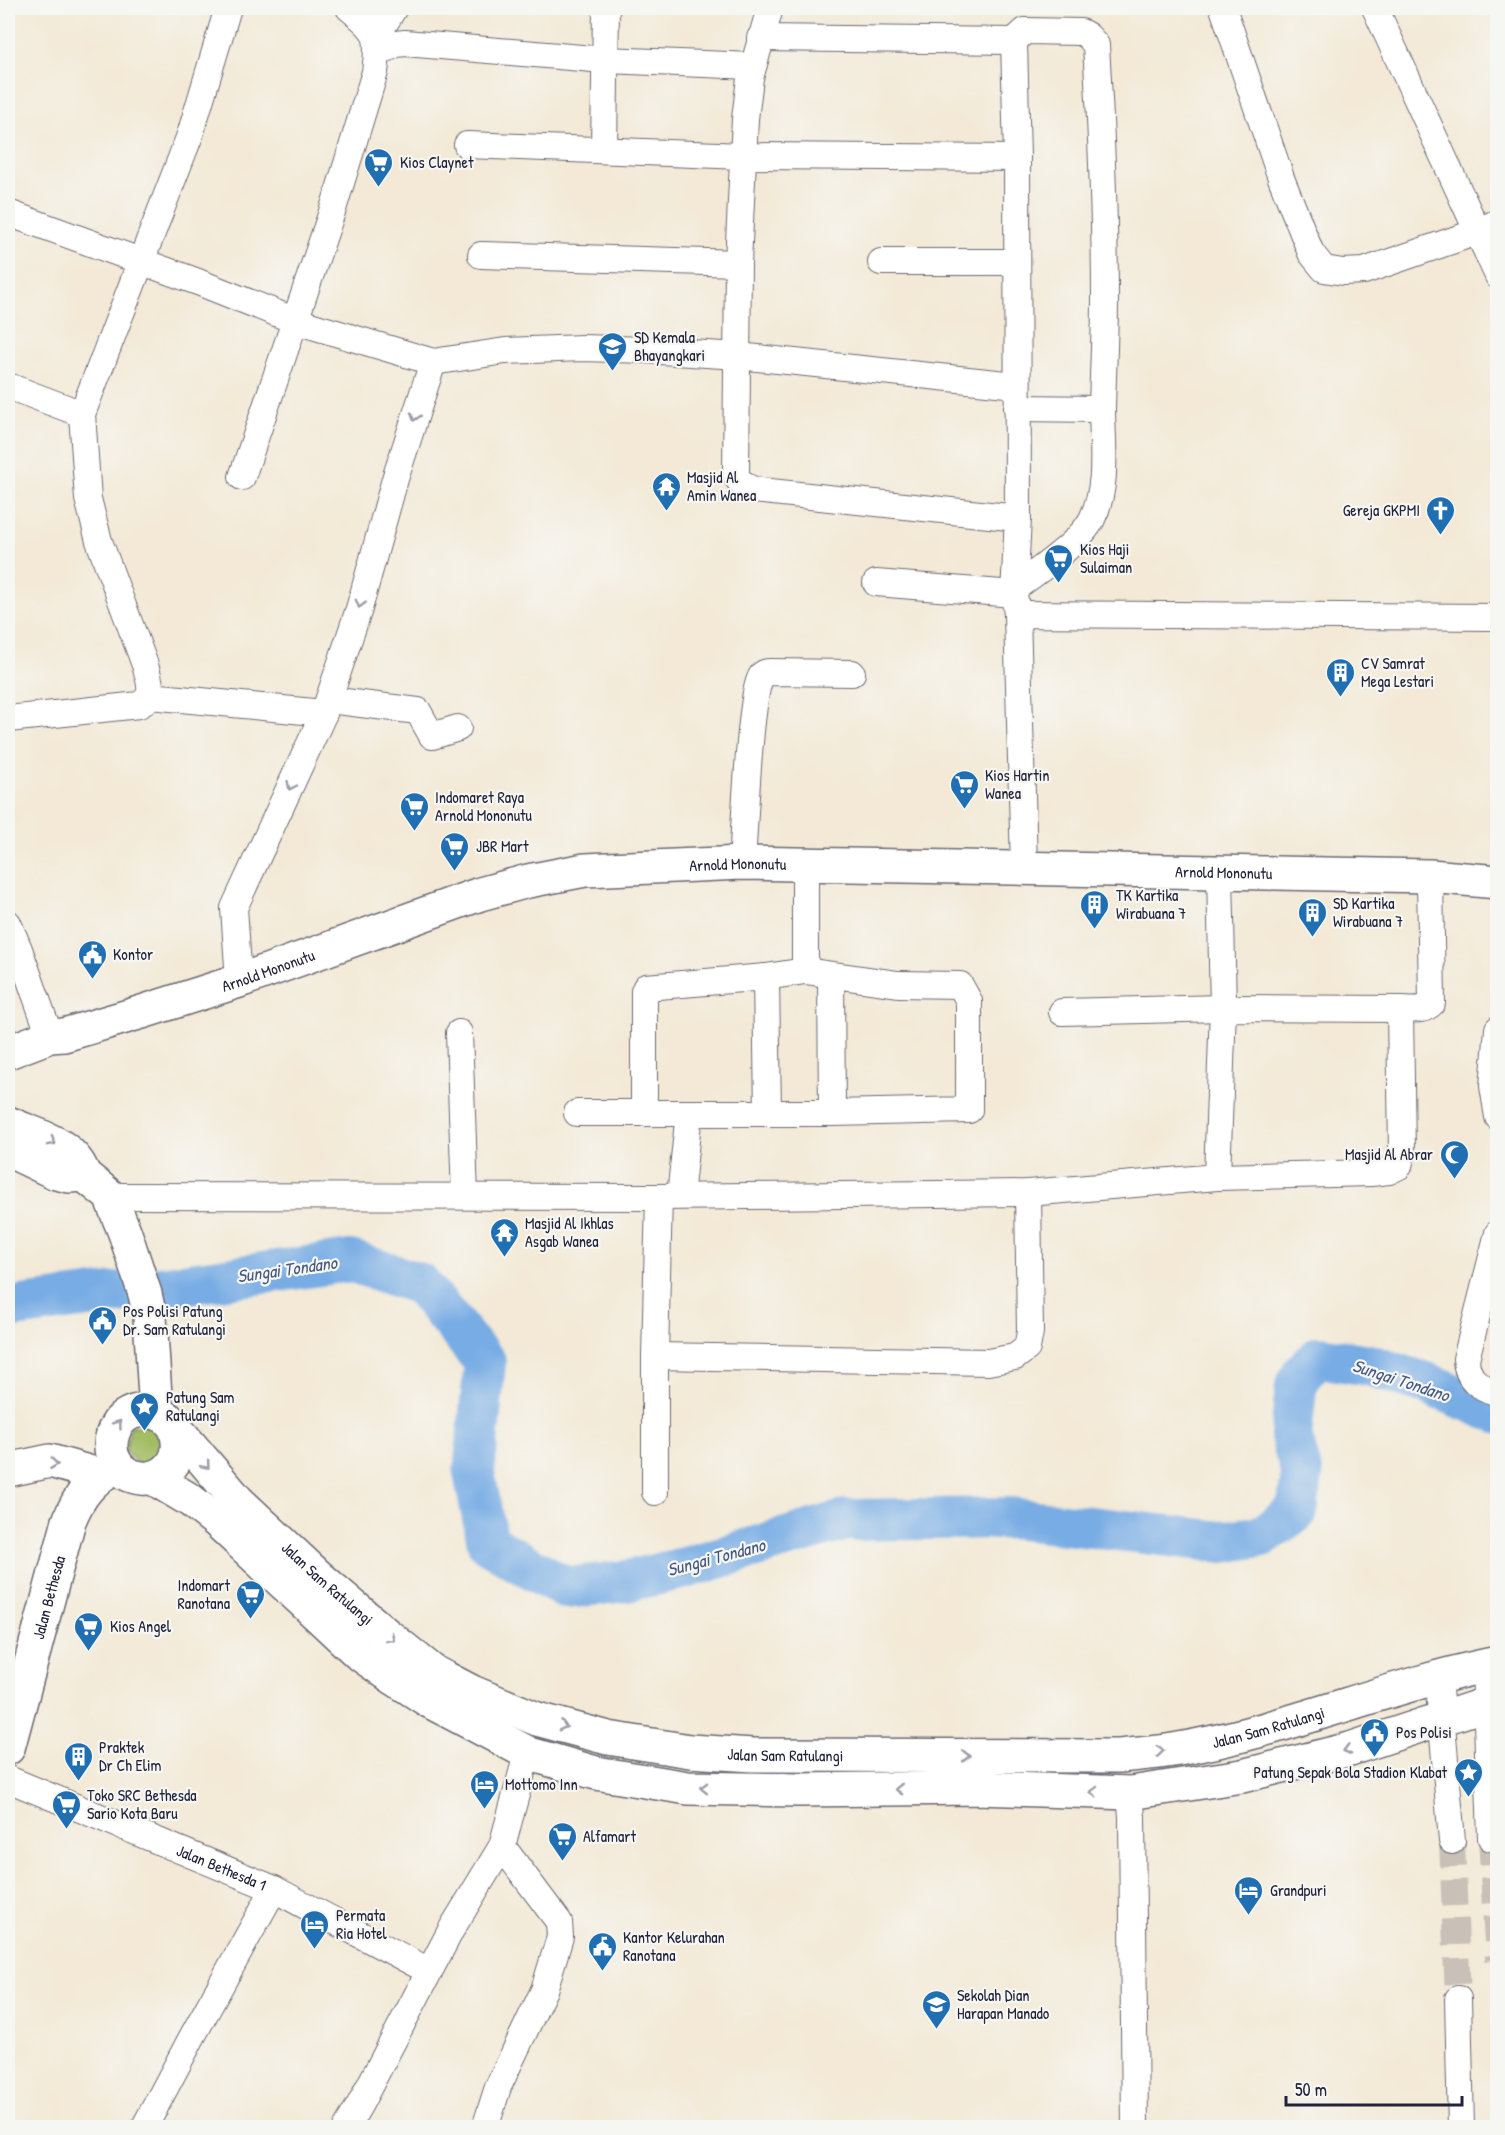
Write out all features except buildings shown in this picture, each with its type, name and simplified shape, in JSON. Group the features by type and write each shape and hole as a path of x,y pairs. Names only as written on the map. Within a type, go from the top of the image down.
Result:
{"main road":[{"name":"Arnold Mononutu","path":"8,1052 50,1036 64,1035 239,981 480,894 528,881 585,870 742,863 1430,876 1497,882"},
{"path":"8,1123 44,1137 70,1151 79,1162 84,1175 110,1196 134,1259 150,1317 165,1420"},
{"path":"8,1150 56,1173 69,1176 84,1175"},
{"path":"8,1470 50,1461 108,1470 124,1472 143,1479 153,1478 162,1474 176,1459 179,1439 165,1420 145,1409 134,1411 124,1416 117,1424 110,1444 112,1455 108,1470"},
{"name":"Jalan Sam Ratulangi","path":"165,1420 238,1501 318,1576 432,1671 472,1692 537,1719 608,1738 690,1751 753,1755 1119,1756 1173,1750 1254,1731 1417,1682 1491,1664"},
{"name":"Jalan Bethesda","path":"8,1748 69,1521 76,1502 108,1470"},
{"path":"153,1478 190,1500 218,1522 358,1653 429,1701 530,1754 596,1773 688,1788 797,1790 976,1788 1130,1793 1242,1776 1350,1749 1492,1701"}],"street":[{"path":"8,719 139,705 150,696 145,665 99,541 88,499 82,414 190,135 228,8"},
{"path":"349,8 363,18 378,45"},
{"path":"242,477 361,122 375,72 378,45 394,8"},
{"path":"604,150 606,8"},
{"path":"770,8 753,66 745,119 738,263 736,476 742,484 753,490 1018,518"},
{"path":"1223,8 1281,178 1311,252 1324,269 1343,272 1364,271 1487,227"},
{"path":"1375,8 1487,227 1497,276"},
{"path":"760,38 1014,41 1025,31 1081,32 1096,45 1102,146 1106,299 1102,409 1104,456 1101,489 1092,520 1068,548 1015,599"},
{"path":"1014,41 1017,158 1018,518 1015,599 1024,867"},
{"path":"378,45 405,43 605,60 753,66"},
{"path":"467,146 743,156 1017,158"},
{"path":"8,213 296,321 433,362 506,351 583,348 738,356 1102,409"},
{"path":"481,255 738,263"},
{"path":"881,262 1017,262"},
{"path":"239,981 234,908 327,707 359,609 395,479 433,362"},
{"path":"8,386 82,414"},
{"path":"876,583 1015,599 1497,617"},
{"path":"742,863 754,705 760,677 770,672 852,673"},
{"path":"150,696 417,711 432,736 458,728"},
{"path":"805,865 805,971"},
{"path":"1217,1177 1223,1008 1220,873"},
{"path":"1062,1012 1223,1008 1428,1008 1432,1003 1430,876"},
{"path":"8,923 20,949 50,1036"},
{"path":"577,1113 832,1113 969,1110 969,1001 960,985 898,984 805,971 766,977 646,987 644,992 644,1112"},
{"path":"831,975 832,1113"},
{"path":"766,977 768,1113"},
{"path":"110,1196 670,1196 1028,1193 1217,1177 1389,1171 1399,1166 1402,1154 1400,1009"},
{"path":"1497,1029 1493,1086 1497,1118"},
{"path":"459,1033 465,1196"},
{"path":"655,1492 655,1356 670,1196 689,1113"},
{"path":"655,1356 988,1362 1015,1357 1027,1348 1030,1332 1028,1193"},
{"path":"1497,1233 1466,1359 1466,1370 1481,1388 1497,1393"},
{"path":"1491,1664 1491,1838"},
{"path":"1438,1678 1452,1841"},
{"path":"346,2127 451,1929 502,1846 523,1769 530,1754"},
{"name":"Jalan Bethesda 1","path":"8,1779 274,1889 429,1971"},
{"path":"1130,1793 1136,2045 1132,2126"},
{"path":"485,2127 498,2087 544,1990 560,1937 559,1922 514,1865 502,1846"},
{"path":"144,2127 274,1889"},
{"path":"1458,2000 1461,2127"}],"green space":[{"path":"164,1425 165,1458 139,1465 125,1452 130,1426"}],"waterway":[{"name":"Sungai Tondano","path":"8,1308 350,1261 420,1284 485,1362 474,1473 488,1543 566,1588 627,1581 685,1568 846,1520 1011,1518 1222,1542 1262,1536 1297,1511 1302,1474 1291,1436 1296,1386 1303,1372 1319,1357 1369,1365 1426,1383 1498,1413"}],"tunnel":[{"path":"1491,1838 1498,1960"},
{"path":"1452,1841 1458,1999"}],"place":[{"name":"Kios Claynet","path":"379,188"},
{"name":"SD Kemala Bhayangkari","path":"613,372"},
{"name":"Masjid Al Amin Wanea","path":"666,512"},
{"name":"Gereja GKPMI","path":"1441,536"},
{"name":"Kios Haji Sulaiman","path":"1059,584"},
{"name":"CV Samrat Mega Lestari","path":"1340,698"},
{"name":"Kios Hartin Wanea","path":"964,810"},
{"name":"Indomaret Raya Arnold Mononutu","path":"414,832"},
{"name":"JBR Mart","path":"455,872"},
{"name":"TK Kartika Wirabuana 7","path":"1095,930"},
{"name":"SD Kartika Wirabuana 7","path":"1312,938"},
{"name":"Kontor","path":"92,980"},
{"name":"Masjid Al Abrar","path":"1454,1180"},
{"name":"Masjid Al Ikhlas Asgab Wanea","path":"504,1258"},
{"name":"Pos Polisi Patung Dr. Sam Ratulangi","path":"102,1346"},
{"name":"Patung Sam Ratulangi","path":"145,1432"},
{"name":"Indomart Ranotana","path":"251,1620"},
{"name":"Kios Angel","path":"89,1652"},
{"name":"Pos Polisi","path":"1375,1758"},
{"name":"Praktek Dr Ch Elim","path":"78,1782"},
{"name":"Patung Sepak Bola Stadion Klabat","path":"1468,1798"},
{"name":"Mottomo Inn","path":"484,1810"},
{"name":"Toko SRC Bethesda Sario Kota Baru","path":"66,1830"},
{"name":"Alfamart","path":"562,1862"},
{"name":"Grandpuri","path":"1249,1916"},
{"name":"Permata Ria Hotel","path":"315,1950"},
{"name":"Kantor Kelurahan Ranotana","path":"602,1972"},
{"name":"Sekolah Dian Harapan Manado","path":"936,2030"}]}
